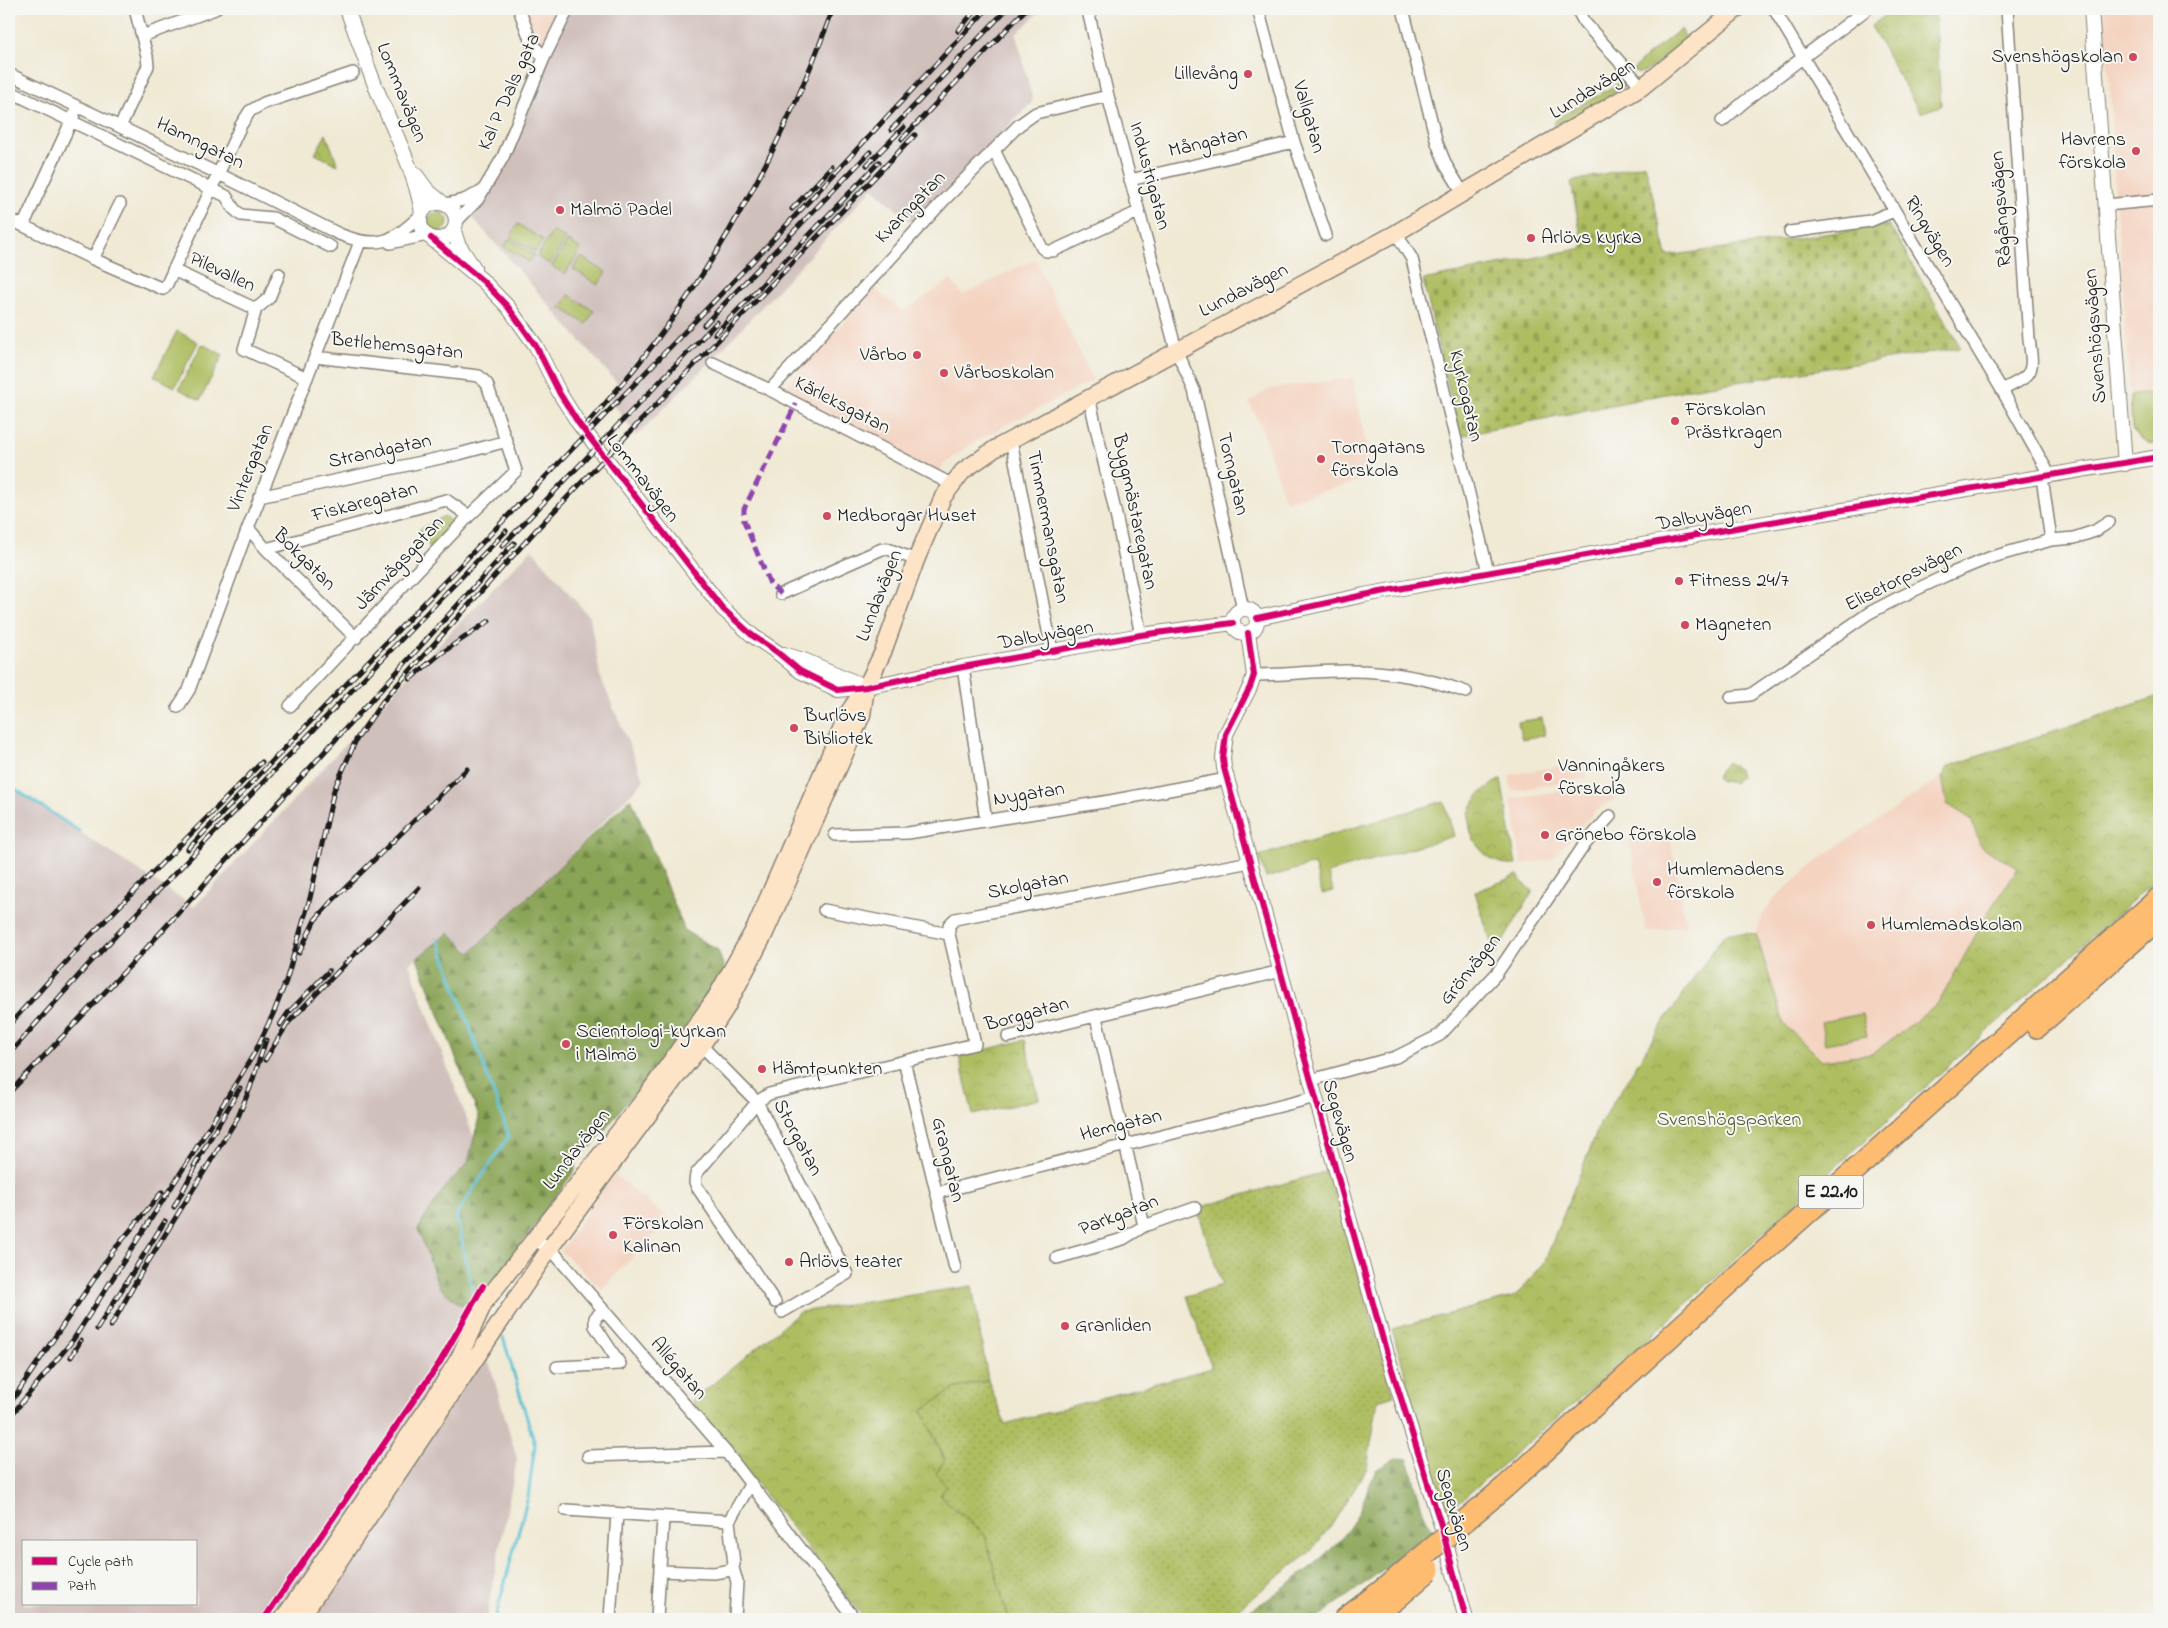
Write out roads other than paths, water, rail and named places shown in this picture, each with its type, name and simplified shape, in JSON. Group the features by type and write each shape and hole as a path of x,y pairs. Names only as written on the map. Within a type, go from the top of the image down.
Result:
{"highway":[{"name":"E 22.10","path":"1508,1492 1729,1283 2159,898"},
{"name":"E 22.10","path":"1370,1619 1391,1593 2159,918"},
{"name":"E 22.10","path":"1346,1619 1391,1593"}],"main road":[{"name":"Lundavägen","path":"300,1619 550,1248 674,1080 755,928 848,713 866,687 883,652 916,560 943,497 951,484 977,460 1011,440 1396,233 1642,87 1737,9"},
{"name":"Lundavägen","path":"283,1619 435,1398 459,1358 484,1303 645,1098 696,1041"}],"street":[{"path":"120,127 148,66 135,9"},
{"path":"142,36 216,9"},
{"name":"Lommavägen","path":"347,9 380,98 408,164 420,201 421,227 429,236 483,281 508,307 536,346 560,394 579,424 723,609 753,636 777,652 800,671 838,690 866,687"},
{"path":"519,9 531,42 544,58"},
{"name":"Kal P Dals gata","path":"455,226 484,190 503,157 544,58 568,9"},
{"name":"Vallgatan","path":"1258,9 1294,142 1326,235"},
{"path":"1403,9 1437,143 1446,165 1463,193"},
{"path":"1577,9 1584,22 1642,87"},
{"name":"Ringvägen","path":"1774,9 2002,390 2046,477"},
{"path":"1722,121 1744,102 1867,9"},
{"name":"Rågångsvägen","path":"2002,390 2025,378 2031,371 2033,364 2029,339 2007,9"},
{"name":"Svenshögsvägen","path":"2091,9 2125,464"},
{"name":"Industrigatan","path":"1088,11 1138,212 1176,350"},
{"name":"Pilevallen","path":"9,219 93,259 163,289 212,190 241,125 250,111 257,106 353,73"},
{"name":"Hamngatan","path":"9,74 219,174 339,234 360,242 395,243 429,236"},
{"path":"9,91 226,196 234,209 241,215 273,218 331,247"},
{"name":"Kvarngatan","path":"770,390 866,284 1019,124 1036,113 1108,96"},
{"path":"23,226 78,106"},
{"name":"Mångatan","path":"1130,180 1294,142"},
{"path":"994,150 1042,248 1046,252 1053,251 1138,212"},
{"name":"Lommavägen","path":"408,164 428,191 453,210 458,244 483,281"},
{"path":"422,214 430,205 464,200 484,190"},
{"path":"2106,206 2159,200"},
{"path":"93,259 120,204"},
{"path":"1790,232 1870,221 1894,211"},
{"name":"Hamngatan","path":"376,242 389,239 406,230 422,214"},
{"path":"429,236 444,238 455,226"},
{"name":"Kyrkogatan","path":"1396,233 1412,259 1488,572"},
{"name":"Vintergatan","path":"178,708 189,690 259,497 360,242"},
{"name":"Pilevallen","path":"173,270 256,309"},
{"name":"Pilevallen","path":"279,274 269,298 256,309 244,342 244,350 307,378"},
{"name":"Torngatan","path":"1176,350 1194,390 1243,609"},
{"name":"Betlehemsgatan","path":"315,357 474,375 488,384 508,441"},
{"name":"Kärleksgatan","path":"713,363 770,390 951,484"},
{"name":"Byggmästaregatan","path":"1089,397 1141,635"},
{"name":"Timmermansgatan","path":"1011,440 1052,651"},
{"name":"Strandgatan","path":"259,497 459,454 508,441"},
{"name":"Järnvägsgatan","path":"290,706 470,516 515,474 516,467 508,441"},
{"name":"Dalbyvägen","path":"1256,618 1364,595 1794,517 2159,457"},
{"path":"2046,477 2051,540"},
{"name":"Fiskaregatan","path":"266,549 446,500 470,516"},
{"name":"Elisetorpsvägen","path":"1731,697 1750,695 1869,613 1970,564 2015,549 2051,540 2074,538 2095,531 2109,522"},
{"name":"Bokgatan","path":"248,528 266,549 356,638"},
{"path":"781,594 882,549 888,548 916,560"},
{"path":"1243,609 1249,610 1256,618 1255,627 1248,633 1238,631 1233,623 1235,614 1243,609"},
{"name":"Dalbyvägen","path":"866,687 963,667 1141,635 1233,623"},
{"path":"1248,633 1254,675 1342,671 1378,672 1416,677 1466,692"},
{"path":"963,667 986,821"},
{"name":"Segevägen","path":"1254,675 1250,687 1226,734 1223,758 1227,779 1388,1354 1441,1525 1466,1619"},
{"name":"Nygatan","path":"835,835 908,833 1110,801 1227,779"},
{"name":"Grönvägen","path":"1311,1080 1396,1057 1440,1035 1497,973 1585,844 1610,816"},
{"name":"Skolgatan","path":"949,934 949,925 955,919 1250,862"},
{"path":"824,910 949,934"},
{"name":"Borggatan","path":"757,1102 770,1094 975,1044 949,934"},
{"name":"Borggatan","path":"1008,1037 1280,971"},
{"path":"1096,1017 1144,1226"},
{"name":"Storgatan","path":"696,1041 757,1102 847,1274 782,1312"},
{"name":"Grangatan","path":"904,1061 955,1268"},
{"name":"Hemgatan","path":"936,1193 1316,1097"},
{"path":"757,1102 696,1174 695,1182 775,1302"},
{"name":"Parkgatan","path":"1057,1258 1123,1239 1144,1226 1195,1208"},
{"name":"Allégatan","path":"533,1240 550,1248 726,1452 855,1619"},
{"name":"Allégatan","path":"556,1367 620,1364 595,1326 595,1318 603,1310"},
{"path":"588,1456 726,1452"},
{"path":"735,1619 737,1582 733,1568 729,1521 751,1483"},
{"path":"566,1510 729,1521"},
{"path":"610,1619 617,1514"},
{"path":"657,1619 663,1518"},
{"path":"660,1571 714,1573 727,1572 733,1568"}],"waterway":[{"path":"9,785 79,831"},
{"path":"438,939 509,1136 456,1215 473,1293"},
{"path":"495,1619 528,1497 535,1445 503,1337"}],"railway":[{"path":"584,427 662,333 697,283 729,230 759,177 786,122 811,66 833,9"},
{"path":"958,31 976,9"},
{"path":"188,849 769,244 987,9"},
{"path":"891,130 1007,9"},
{"path":"902,139 1026,9"},
{"path":"867,165 904,127"},
{"path":"9,1418 73,1340 192,1155 255,1052 286,981 310,898 334,790 356,740 383,701 536,530 915,135"},
{"path":"704,325 870,152"},
{"path":"715,334 879,162"},
{"path":"792,209 832,167"},
{"path":"502,546 717,322"},
{"path":"9,1054 89,964 154,895 506,531"},
{"path":"9,1093 141,954 514,543"},
{"path":"410,679 440,654 489,621"},
{"path":"9,1025 85,941 262,762"},
{"path":"299,953 315,920 332,901 467,769"},
{"path":"265,1060 288,1023 419,888"},
{"path":"280,1025 288,1013 329,971"},
{"path":"148,1262 238,1117 266,1040"},
{"path":"194,1166 240,1088"},
{"path":"174,1207 199,1160"},
{"path":"9,1405 113,1251 162,1192"},
{"path":"97,1329 165,1221"},
{"path":"111,1326 150,1257"},
{"path":"71,1357 81,1340"}],"place":[{"name":"Svenshögskolan","path":"2133,57"},
{"name":"Lillevång","path":"1248,74"},
{"name":"Havrens förskola","path":"2136,151"},
{"name":"Malmö Padel","path":"560,210"},
{"name":"Arlövs kyrka","path":"1531,238"},
{"name":"Vårbo","path":"917,355"},
{"name":"Vårboskolan","path":"944,373"},
{"name":"Förskolan Prästkragen","path":"1675,421"},
{"name":"Torngatans förskola","path":"1321,459"},
{"name":"Medborgar Huset","path":"827,516"},
{"name":"Fitness 24/7","path":"1679,581"},
{"name":"Magneten","path":"1685,625"},
{"name":"Burlövs Bibliotek","path":"794,728"},
{"name":"Vanningåkers förskola","path":"1548,777"},
{"name":"Grönebo förskola","path":"1545,835"},
{"name":"Humlemadens förskola","path":"1657,882"},
{"name":"Humlemadskolan","path":"1871,925"},
{"name":"Scientologi-kyrkan i Malmö","path":"566,1044"},
{"name":"Hämtpunkten","path":"762,1069"},
{"name":"Förskolan Kalinan","path":"613,1235"},
{"name":"Arlövs teater","path":"789,1262"},
{"name":"Granliden","path":"1065,1326"}],"park label":[{"name":"Svenshögsparken","path":"1729,1120"}]}
